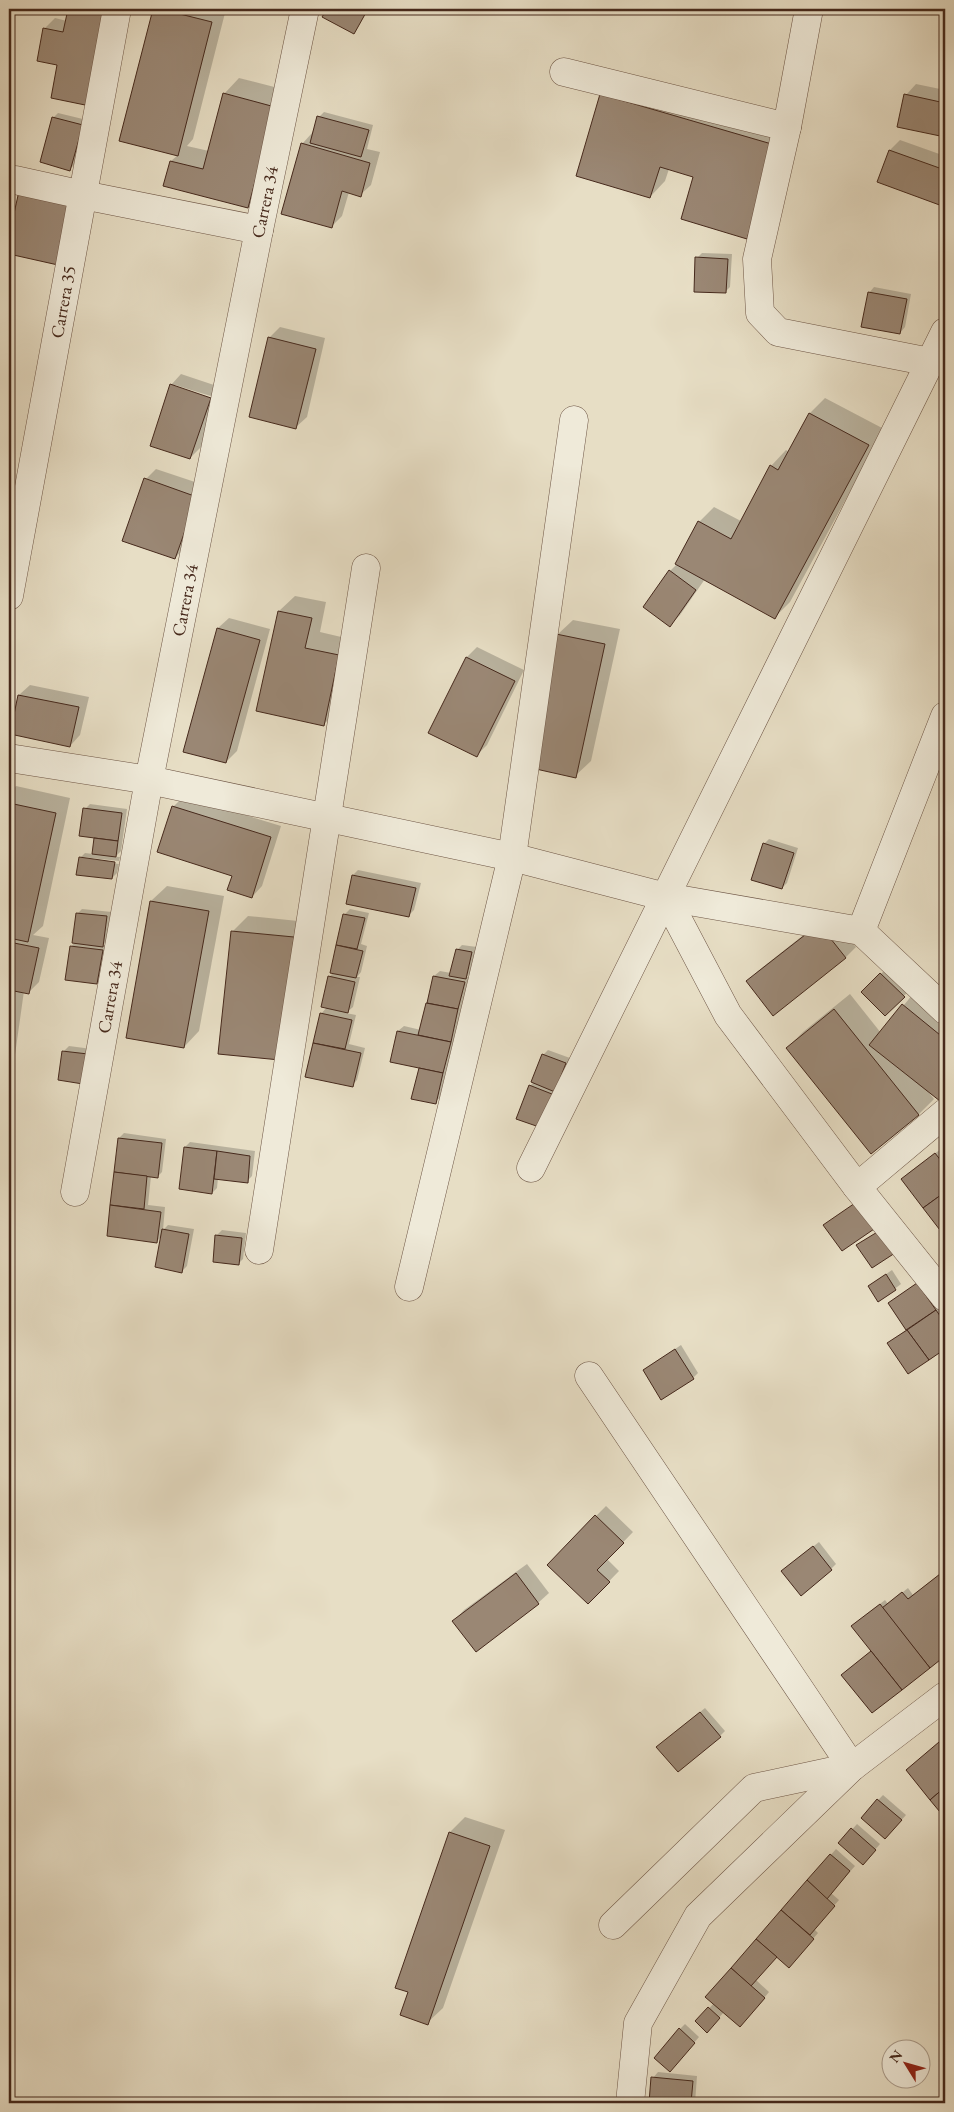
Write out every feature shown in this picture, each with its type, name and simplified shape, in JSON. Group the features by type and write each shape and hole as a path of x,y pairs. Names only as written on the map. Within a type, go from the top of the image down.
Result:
{"street":[{"name":"Carrera 35","path":"9,596 117,9"},
{"name":"Carrera 34","path":"75,1192 149,780 305,9"},
{"path":"809,9 787,127 757,259 760,314 778,332 930,362"},
{"path":"564,72 787,127"},
{"path":"15,180 83,196 259,230"},
{"path":"531,1168 945,332"},
{"path":"409,1288 512,857 574,420"},
{"path":"259,1250 366,568"},
{"path":"861,931 945,716"},
{"path":"9,758 149,780 327,816 512,857 666,897 861,931 945,1010"},
{"path":"666,897 728,1015 857,1187 945,1297"},
{"path":"857,1187 945,1113"},
{"path":"589,1376 852,1767"},
{"path":"630,2103 638,2023 698,1916 852,1767 945,1696"},
{"path":"613,1925 754,1788 852,1767"}],"building":[{"path":"68,9 109,9 90,106 51,98 57,65 37,61 43,28 63,32"},
{"path":"153,9 160,9 212,22 178,156 119,141"},
{"path":"327,9 368,9 354,34 322,17"},
{"path":"223,93 275,107 248,208 163,186 170,161 203,169"},
{"path":"600,94 775,145 747,239 681,219 693,177 660,167 650,198 576,176"},
{"path":"904,94 945,103 945,137 897,127"},
{"path":"317,116 369,130 361,157 310,143"},
{"path":"52,117 83,125 70,171 40,162"},
{"path":"301,143 370,163 361,197 342,191 332,228 281,214"},
{"path":"889,150 945,170 945,207 877,182"},
{"path":"19,191 72,203 58,265 9,254 9,236"},
{"path":"695,257 728,259 726,293 694,292"},
{"path":"868,292 907,299 900,334 861,327"},
{"path":"268,337 316,349 296,429 249,417"},
{"path":"170,384 211,398 190,459 150,446"},
{"path":"809,413 869,445 775,619 675,564 698,521 731,539 770,465 778,470"},
{"path":"144,478 197,497 175,559 122,541"},
{"path":"9,494 12,494 9,509"},
{"path":"669,570 696,590 670,627 643,607"},
{"path":"278,611 312,618 305,648 339,655 324,726 256,711"},
{"path":"217,628 260,640 226,763 183,752"},
{"path":"556,634 605,644 576,778 527,767"},
{"path":"466,657 515,681 477,757 428,733"},
{"path":"18,695 79,707 70,747 10,734"},
{"path":"9,803 56,813 28,942 9,938"},
{"path":"172,806 271,837 252,898 227,890 232,876 157,852"},
{"path":"83,808 122,813 118,841 79,836"},
{"path":"94,838 118,841 116,857 92,854"},
{"path":"763,843 794,853 782,889 751,880"},
{"path":"79,857 115,862 112,879 76,875"},
{"path":"352,875 416,888 409,917 346,904"},
{"path":"150,901 209,911 184,1048 126,1038"},
{"path":"76,913 107,916 103,947 72,943"},
{"path":"343,914 365,918 357,949 336,945"},
{"path":"819,924 846,958 773,1016 746,981"},
{"path":"231,931 294,937 280,1060 218,1054"},
{"path":"9,942 39,948 29,994 9,990"},
{"path":"336,945 363,951 356,978 330,973"},
{"path":"70,946 103,950 97,984 65,980"},
{"path":"456,949 472,952 466,979 449,976"},
{"path":"880,973 905,997 885,1016 861,992"},
{"path":"328,976 355,982 348,1013 321,1007"},
{"path":"433,976 465,982 458,1009 427,1003"},
{"path":"9,1002 14,1003 9,1040"},
{"path":"426,1003 458,1009 451,1042 418,1035"},
{"path":"902,1004 945,1039 945,1105 869,1045"},
{"path":"834,1009 919,1115 871,1154 786,1048"},
{"path":"320,1013 352,1020 345,1049 313,1043"},
{"path":"397,1031 451,1042 443,1073 390,1062"},
{"path":"313,1043 361,1053 353,1087 305,1077"},
{"path":"62,1051 88,1054 83,1084 58,1080"},
{"path":"542,1054 566,1063 555,1092 531,1082"},
{"path":"419,1068 443,1073 436,1104 411,1099"},
{"path":"529,1085 557,1096 545,1129 516,1119"},
{"path":"118,1138 162,1143 158,1178 114,1172"},
{"path":"184,1147 217,1151 212,1194 179,1189"},
{"path":"217,1151 250,1156 248,1183 214,1179"},
{"path":"935,1153 945,1166 945,1192 923,1208 901,1179"},
{"path":"114,1172 147,1176 144,1209 110,1205"},
{"path":"945,1192 945,1233 943,1234 923,1208"},
{"path":"858,1201 877,1227 842,1251 823,1225"},
{"path":"110,1205 161,1212 157,1243 107,1236"},
{"path":"162,1229 189,1234 182,1273 155,1267"},
{"path":"879,1231 895,1253 872,1268 856,1245"},
{"path":"215,1235 242,1238 239,1265 213,1262"},
{"path":"886,1274 896,1290 878,1302 868,1286"},
{"path":"917,1283 936,1310 906,1330 888,1303"},
{"path":"936,1310 945,1323 945,1349 929,1360 907,1330"},
{"path":"907,1330 929,1360 908,1374 887,1343"},
{"path":"675,1349 694,1379 661,1400 643,1370"},
{"path":"595,1515 624,1543 597,1570 610,1582 588,1604 547,1565"},
{"path":"813,1546 832,1570 801,1596 781,1571"},
{"path":"516,1573 539,1604 476,1652 452,1621"},
{"path":"940,1574 945,1580 945,1656 930,1668 882,1608 902,1592 908,1599"},
{"path":"880,1604 930,1668 902,1690 851,1626"},
{"path":"871,1651 902,1690 872,1713 841,1675"},
{"path":"700,1712 721,1737 678,1772 656,1747"},
{"path":"939,1742 945,1749 945,1787 930,1800 906,1770"},
{"path":"945,1787 945,1818 930,1800"},
{"path":"877,1799 902,1820 885,1839 861,1818"},
{"path":"851,1828 876,1850 863,1865 838,1843"},
{"path":"449,1832 490,1846 428,2025 400,2015 408,1992 395,1988"},
{"path":"830,1854 850,1871 827,1899 807,1880"},
{"path":"807,1880 835,1906 810,1935 781,1910"},
{"path":"781,1910 814,1939 789,1968 756,1939"},
{"path":"756,1939 777,1957 751,1986 731,1968"},
{"path":"731,1968 765,1998 740,2027 705,1997"},
{"path":"708,2007 720,2018 707,2033 695,2021"},
{"path":"679,2028 695,2043 670,2072 654,2058"},
{"path":"651,2077 693,2081 691,2103 649,2103"}]}
